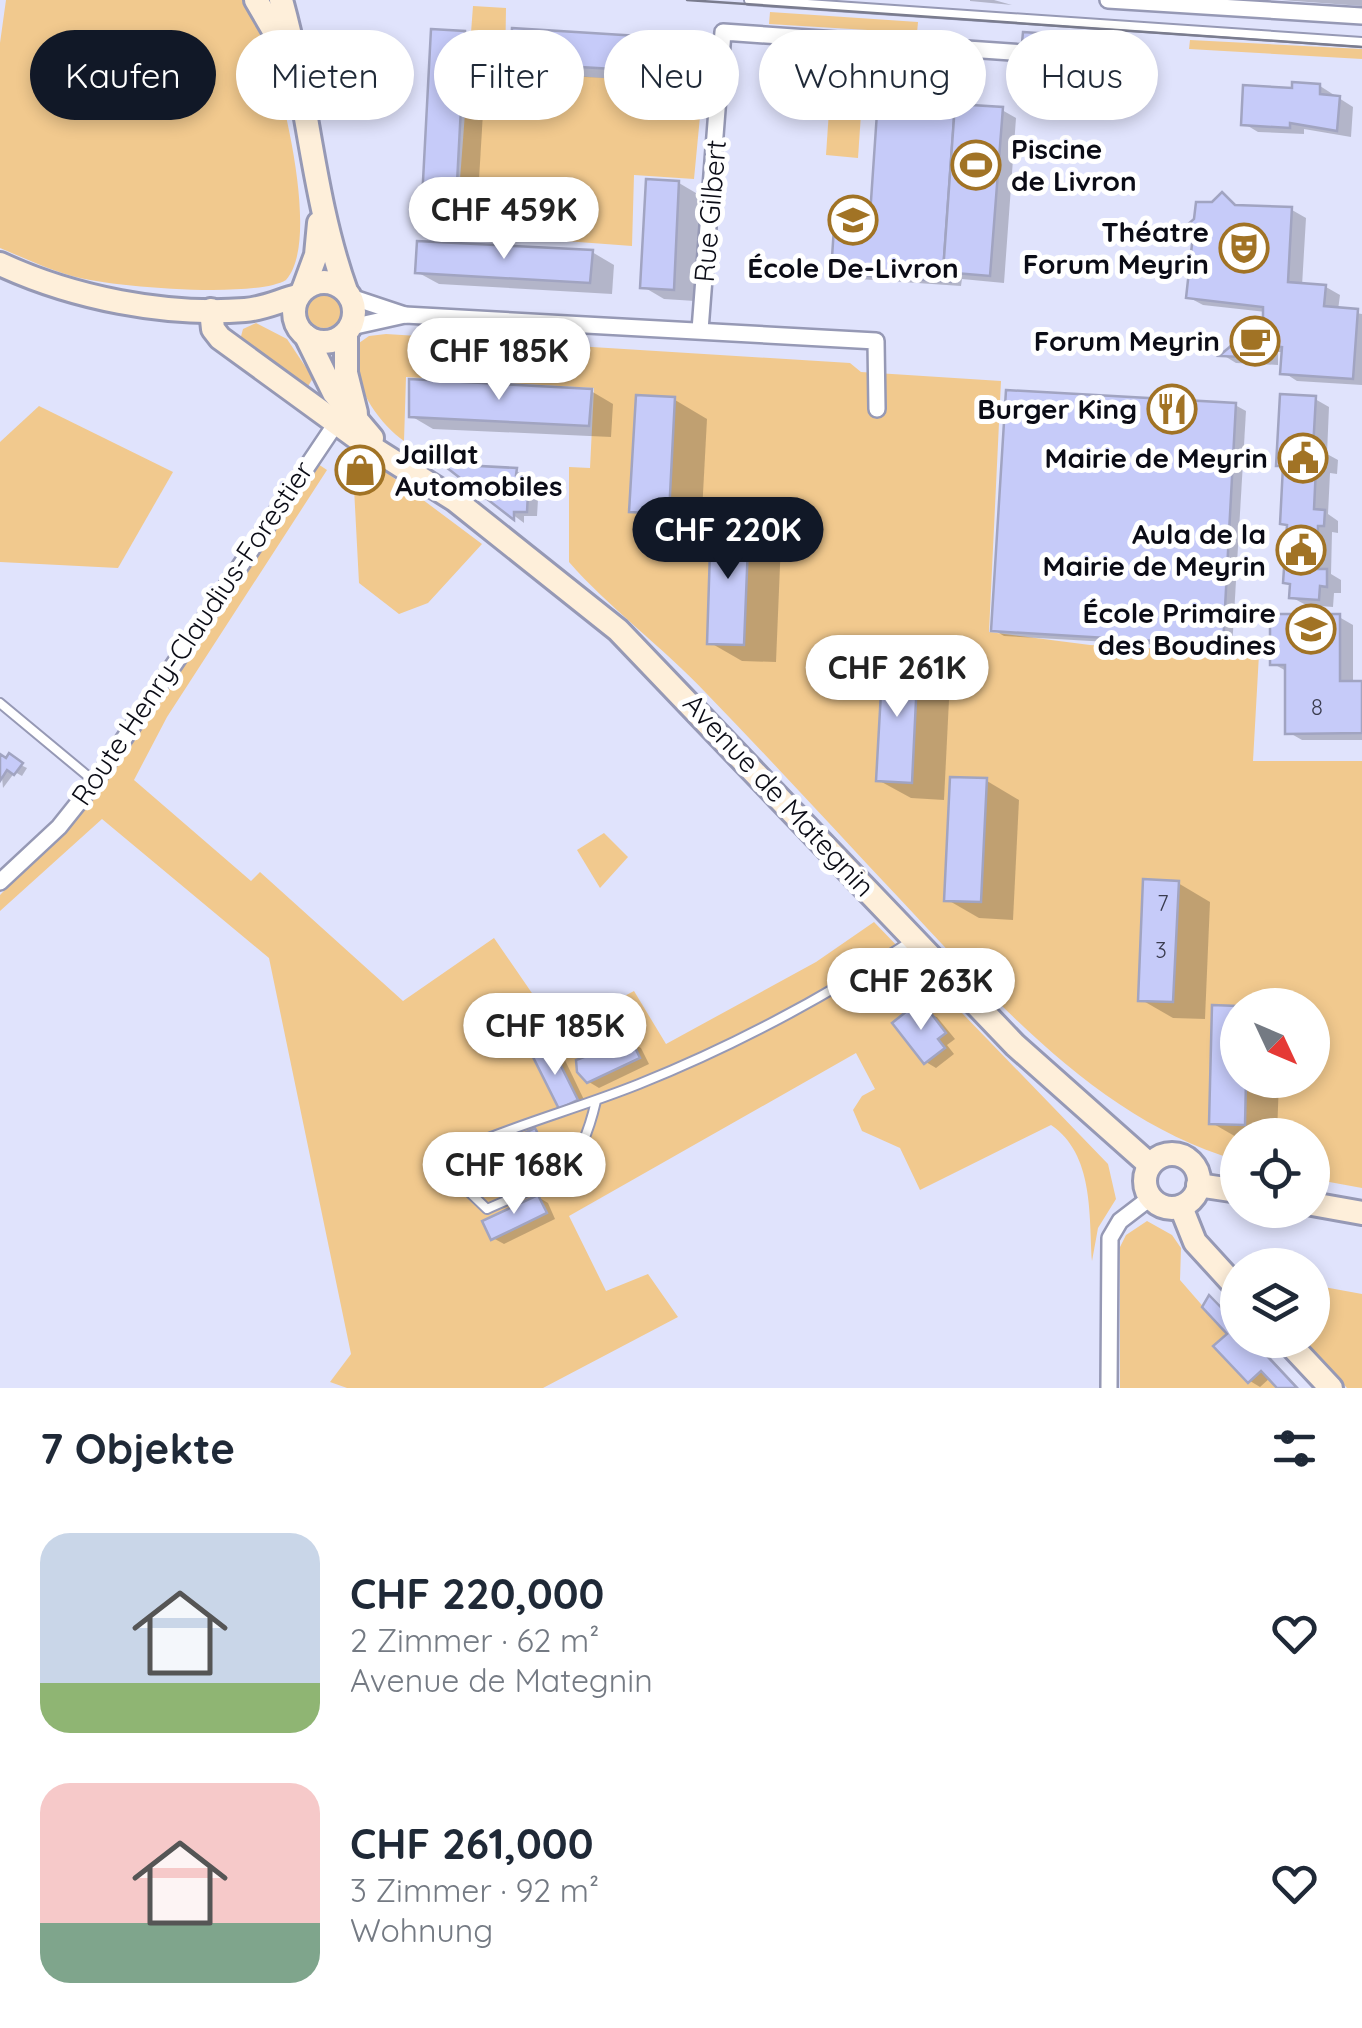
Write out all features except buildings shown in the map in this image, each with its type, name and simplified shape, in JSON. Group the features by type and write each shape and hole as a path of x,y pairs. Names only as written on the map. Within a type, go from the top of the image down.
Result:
{"main road":[{"path":"256,0 273,30"},
{"path":"268,0 280,30"},
{"path":"281,0 288,30"},
{"path":"309,120 321,205 355,312 348,330 347,421"},
{"path":"303,334 294,311 316,255 321,205"},
{"path":"0,264 92,295 211,310 250,310 325,282 348,294"},
{"name":"Avenue de Mategnin","path":"211,310 212,329 220,338 347,421 384,452 495,530 618,630 1055,1082 1150,1165"},
{"path":"250,310 330,342 348,330"},
{"name":"Avenue de Mategnin","path":"303,334 347,421"},
{"path":"1163,1156 1184,1158 1196,1169 1198,1185 1191,1200 1181,1206 1162,1206 1150,1198 1145,1182 1150,1165 1163,1156"},
{"path":"1198,1185 1220,1188"},
{"path":"1181,1206 1195,1242 1220,1269"},
{"path":"1330,1207 1362,1213"},
{"path":"1303,1358 1331,1388"}],"street":[{"path":"1108,0 1362,16"},
{"name":"Rue Gilbert","path":"700,330 722,32 1006,51"},
{"path":"348,294 405,315 876,342 877,408"},
{"path":"348,330 405,315"},
{"name":"Route Henry-Claudius-Forestier","path":"0,882 58,827 95,782 347,421"},
{"path":"1109,1388 1110,1238 1120,1221 1150,1198"}],"lane":[{"path":"751,2 1362,42"},
{"path":"0,703 95,782"},
{"path":"596,1101 580,1154 552,1180 487,1209 462,1186 454,1166 459,1150 513,1126 596,1101 760,1029 914,939"}],"shaded area":[{"path":"6,0 242,0 257,30 236,30 236,120 287,120 297,175 300,237 286,280 269,286 214,290 117,284 63,273 0,248 0,43"},
{"path":"473,6 506,8 506,30 471,30"},
{"path":"770,12 918,22 917,30 769,24"},
{"path":"1190,40 1362,49 1362,59 1189,49"},
{"path":"584,77 604,78 604,120 700,120 694,179 634,175 632,246 456,233 464,120 584,120"},
{"path":"828,120 861,120 858,158 826,155"},
{"path":"324,292 337,297 342,310 337,323 324,328 311,323 306,310 311,297"},
{"path":"256,323 287,339 313,378 307,388 240,340 243,329"},
{"path":"386,334 850,363 861,372 1001,381 989,632 1090,645 1259,654 1253,761 1362,761 1362,1188 1330,1182 1330,1118 1220,1118 1220,1154 1139,1117 1094,1087 1011,1015 706,693 584,578 569,562 569,467 590,468 594,388 406,377 404,441 366,398 357,370 359,343 369,336"},
{"path":"39,406 173,472 118,568 0,562 0,442"},
{"path":"318,464 327,470 167,717 134,780 251,881 260,872 403,1001 494,938 558,1031 634,991 666,1044 816,962 874,922 1108,1164 1116,1199 1098,1228 1092,1261 1087,1187 1075,1152 1065,1137 1051,1125 920,1190 900,1148 862,1131 853,1110 862,1096 875,1089 856,1053 569,1216 606,1291 648,1274 678,1317 543,1388 347,1388 330,1382 351,1354 269,958 102,819 0,911 0,895 88,806"},
{"path":"379,467 482,544 428,603 399,614 359,583 354,488 363,493"},
{"path":"604,833 628,857 600,888 577,850"},
{"path":"1147,1221 1172,1235 1181,1248 1180,1280 1220,1326 1220,1341 1214,1347 1220,1358 1248,1383 1261,1371 1277,1388 1120,1388 1120,1247 1126,1235"},
{"path":"1330,1288 1362,1294 1362,1388 1347,1388 1319,1358 1330,1358"}],"tram line":[{"path":"687,0 1362,47"}],"place":[{"name":"Piscine de Livron","path":"976,165"},
{"name":"École De-Livron","path":"853,220"},
{"name":"Théatre Forum Meyrin","path":"1244,248"},
{"name":"Forum Meyrin","path":"1255,341"},
{"name":"Burger King","path":"1172,409"},
{"name":"Mairie de Meyrin","path":"1303,458"},
{"name":"Jaillat Automobiles","path":"360,470"},
{"name":"Aula de la Mairie de Meyrin","path":"1301,550"},
{"name":"École Primaire des Boudines","path":"1311,629"}]}
